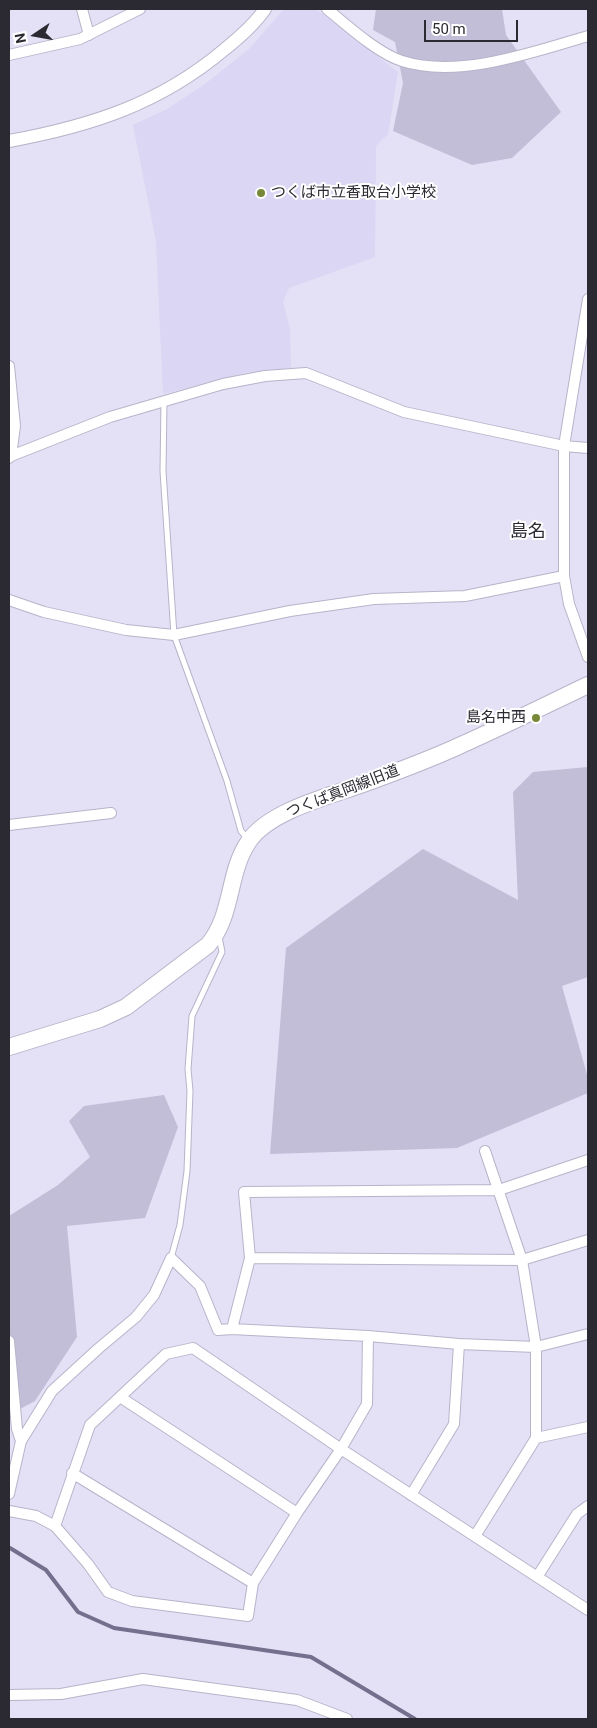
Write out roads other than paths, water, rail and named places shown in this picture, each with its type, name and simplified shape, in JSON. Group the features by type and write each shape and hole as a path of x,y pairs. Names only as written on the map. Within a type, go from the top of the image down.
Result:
{"main road":[{"name":"つくば真岡線旧道","path":"9,1047 100,1019 126,1007 208,945 218,933 224,919 238,864 249,840 271,821 303,806 427,760 588,686"}],"street":[{"path":"82,9 89,35"},
{"path":"9,51 89,35 140,9"},
{"path":"9,141 94,122 162,94 213,59 254,24 265,9"},
{"path":"327,9 384,52 402,61 429,66 497,62 588,36"},
{"path":"588,299 564,446 564,576 569,604 588,657"},
{"path":"9,366 15,426 10,457"},
{"path":"10,457 110,417 232,383 265,376 306,373 404,412 564,446 588,448"},
{"path":"9,600 44,612 126,630 174,635 290,611 374,599 465,596 564,576"},
{"path":"9,825 111,813"},
{"path":"475,1536 536,1438 536,1347 522,1260 485,1151"},
{"path":"232,1329 250,1258 244,1192 499,1190 588,1160"},
{"path":"250,1258 522,1260 588,1240"},
{"path":"9,1494 21,1442 52,1391 98,1348 136,1317 154,1295 171,1258 200,1286 218,1330 232,1329 368,1336 459,1344 536,1347 588,1334"},
{"path":"9,1511 36,1516 55,1526 88,1564 108,1592 132,1601 248,1616 253,1583 297,1513 341,1449 367,1404 368,1336"},
{"path":"9,1341 17,1429 21,1442"},
{"path":"411,1495 454,1424 459,1344"},
{"path":"55,1526 90,1425 166,1354 193,1348 341,1449 588,1610"},
{"path":"120,1397 297,1513"},
{"path":"536,1438 588,1427"},
{"path":"72,1473 253,1583"},
{"path":"537,1577 577,1514 588,1506"},
{"path":"9,1695 61,1694 143,1679 297,1700 347,1719"}],"lane":[{"path":"164,402 163,471 174,635 221,763 241,831 249,840"},
{"path":"171,1258 180,1225 187,1171 190,1091 188,1069 192,1016 222,952 218,933"}],"waterway":[{"path":"10,1548 46,1570 78,1612 114,1628 311,1657 415,1719"}],"place":[{"name":"つくば市立香取台小学校","path":"261,193"},
{"name":"島名中西","path":"536,718"}],"district":[{"name":"島名","path":"528,532"}]}
